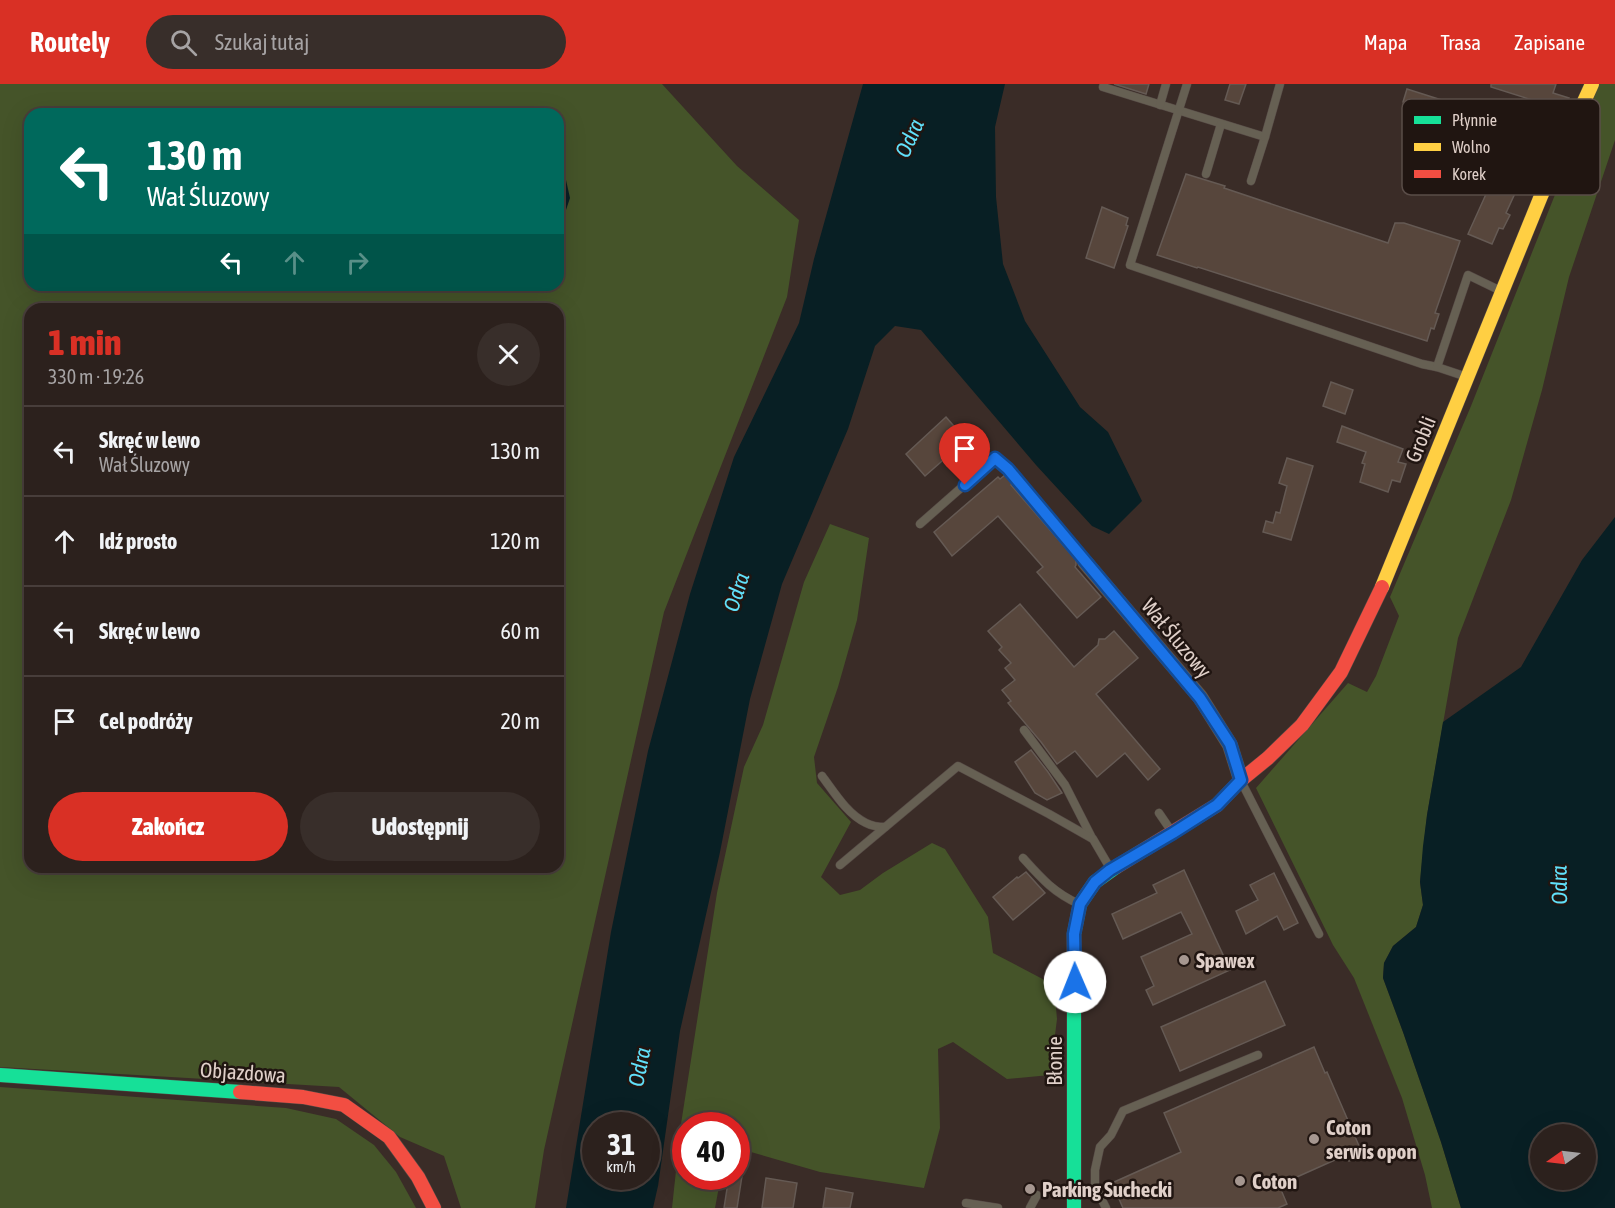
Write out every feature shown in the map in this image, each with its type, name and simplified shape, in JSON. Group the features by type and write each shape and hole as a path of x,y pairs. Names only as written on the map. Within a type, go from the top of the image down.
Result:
{"street":[{"name":"Grobli","path":"1585,99 1592,84"},
{"name":"Grobli","path":"1241,780 1302,725 1341,672 1388,577 1541,195"},
{"name":"Wał Śluzowy","path":"1085,562 1200,698 1230,744 1241,780"},
{"name":"Błonie","path":"1074,1208 1076,1056 1074,934 1080,904 1095,882 1110,870 1217,805 1241,780"},
{"name":"Objazdowa","path":"0,1075 303,1097 344,1105 389,1137 418,1177 434,1208"}],"lane":[{"path":"1104,84 1103,87 1265,137"},
{"path":"1160,105 1166,84"},
{"path":"1187,84 1130,265 1422,364 1468,377"},
{"path":"1251,181 1280,84"},
{"path":"1206,174 1221,124"},
{"path":"1437,367 1468,275 1503,292"},
{"path":"920,524 995,458 1008,469 1085,562"},
{"path":"1024,730 1065,784 1110,870"},
{"path":"840,865 958,766 1093,839"},
{"path":"822,776 847,808 863,822 872,826 885,827"},
{"path":"1241,780 1319,934"},
{"path":"1159,813 1173,833"},
{"path":"1023,858 1048,886 1080,904"},
{"path":"1106,1208 1095,1186 1095,1170 1100,1147 1111,1135 1123,1111 1258,1055"},
{"path":"1030,1208 1036,1195"},
{"path":"966,1203 998,1208"}],"green space":[{"path":"0,84 662,84 737,166 799,220 787,297 664,612 544,1150 535,1208 461,1208 444,1156 400,1137 339,1087 0,1067"},
{"path":"1599,84 1615,84 1615,140 1600,185 1600,99 1593,99"},
{"path":"1555,195 1597,195 1569,277 1542,390 1511,500 1458,638 1427,815 1420,882 1423,905 1416,927 1393,946 1384,963 1383,978 1441,1142 1461,1208 1432,1208 1425,1175 1402,1098 1354,978 1333,945 1256,788 1348,683 1367,692 1376,676 1399,616 1390,597 1471,406"},
{"path":"830,524 869,538 857,620 838,687 814,757 817,783 851,822 821,877 840,895 860,890 932,843 945,849 988,917 993,953 1054,985 1057,1019 1050,1075 1007,1079 953,1042 938,1049 940,1128 924,1188 820,1172 750,1152 750,1112 683,1112 717,893 744,767 763,725 804,582"},
{"path":"0,1087 286,1108 336,1119 374,1145 396,1172 416,1208 0,1208"},
{"path":"674,1190 718,1190 715,1208 672,1208"}],"water":[{"name":"Odra","path":"863,84 1005,84 995,127 996,197 1003,264 1025,321 1080,407 1108,432 1142,501 1109,534 1092,526 1036,465 921,330 895,326 875,346 848,429 782,584 750,699 720,852 680,1031 660,1172 660,1112 582,1112 582,1190 657,1190 653,1208 566,1208 611,932 648,751 690,594 734,457 799,323 814,259"},
{"path":"564,178 570,198 564,226"},
{"name":"Odra","path":"1615,517 1615,1208 1461,1208 1441,1142 1383,978 1384,963 1393,946 1416,927 1423,905 1420,882 1423,846 1443,722 1521,667 1582,560"}],"building":[{"path":"1114,84 1149,84 1146,94"},
{"path":"1230,84 1246,84 1239,104 1225,100"},
{"path":"1491,84 1556,84 1553,93 1569,98 1529,99 1491,87"},
{"path":"1407,89 1438,99 1404,99"},
{"path":"1186,174 1388,243 1395,223 1404,223 1460,241 1435,313 1439,314 1427,341 1157,255"},
{"path":"1486,195 1514,195 1506,213 1510,215 1503,229 1499,228 1492,244 1468,234"},
{"path":"1102,207 1128,218 1126,225 1128,226 1114,268 1086,258"},
{"path":"1331,382 1353,390 1345,414 1323,406"},
{"path":"946,417 966,440 925,476 906,454"},
{"path":"1342,426 1403,449 1398,462 1406,464 1400,482 1392,480 1388,492 1360,482 1366,452 1337,442"},
{"path":"1287,458 1313,466 1291,540 1263,532 1266,521 1273,523 1276,512 1280,513 1287,486 1279,483"},
{"path":"1005,475 1011,485 1076,560 1075,567 1101,597 1077,618 1037,572 1043,567 998,516 952,556 934,532 998,477 1000,479"},
{"path":"1020,604 1074,667 1098,645 1099,639 1105,639 1114,631 1138,658 1096,694 1160,769 1148,780 1125,753 1097,777 1075,751 1057,764 1008,703 1011,701 1002,690 1015,680 1005,668 1011,663 999,650 1002,647 988,631"},
{"path":"1031,750 1062,793 1047,800 1035,793 1015,762"},
{"path":"1184,870 1230,970 1153,1005 1146,990 1154,986 1141,957 1192,934 1181,912 1123,939 1112,914 1157,893 1153,885"},
{"path":"1026,872 1045,893 1013,920 993,897"},
{"path":"1274,873 1298,923 1284,930 1277,916 1246,934 1236,911 1258,900 1250,885"},
{"path":"1265,981 1285,1025 1180,1071 1161,1027"},
{"path":"1314,1047 1363,1155 1349,1161 1346,1155 1279,1185 1287,1204 1278,1208 1123,1208 1112,1183 1181,1152 1164,1113"},
{"path":"766,1178 797,1183 793,1208 762,1208"},
{"path":"826,1188 853,1193 850,1208 823,1208"},
{"path":"727,1190 740,1190 737,1208 724,1208"}],"traffic: fast":[{"path":"1074,1208 1074,934 1080,904 1095,882 1116,867"},
{"path":"0,1075 240,1092"}],"traffic: slow":[{"path":"1585,99 1592,84"},
{"path":"1382,587 1541,195"}],"traffic: jam":[{"path":"1116,867 1217,805 1302,725 1341,672 1382,587"},
{"path":"240,1092 303,1097 344,1105 389,1137 418,1177 434,1208"}],"place":[{"name":"Spawex","path":"1184,960"},
{"name":"Coton serwis opon","path":"1314,1139"},
{"name":"Coton","path":"1240,1181"},
{"name":"Parking Suchecki","path":"1030,1189"}],"route":[{"path":"965,485 995,458 1008,469 1200,698 1230,744 1241,780 1217,805 1110,870 1095,882 1080,904 1074,934 1075,982"}]}
